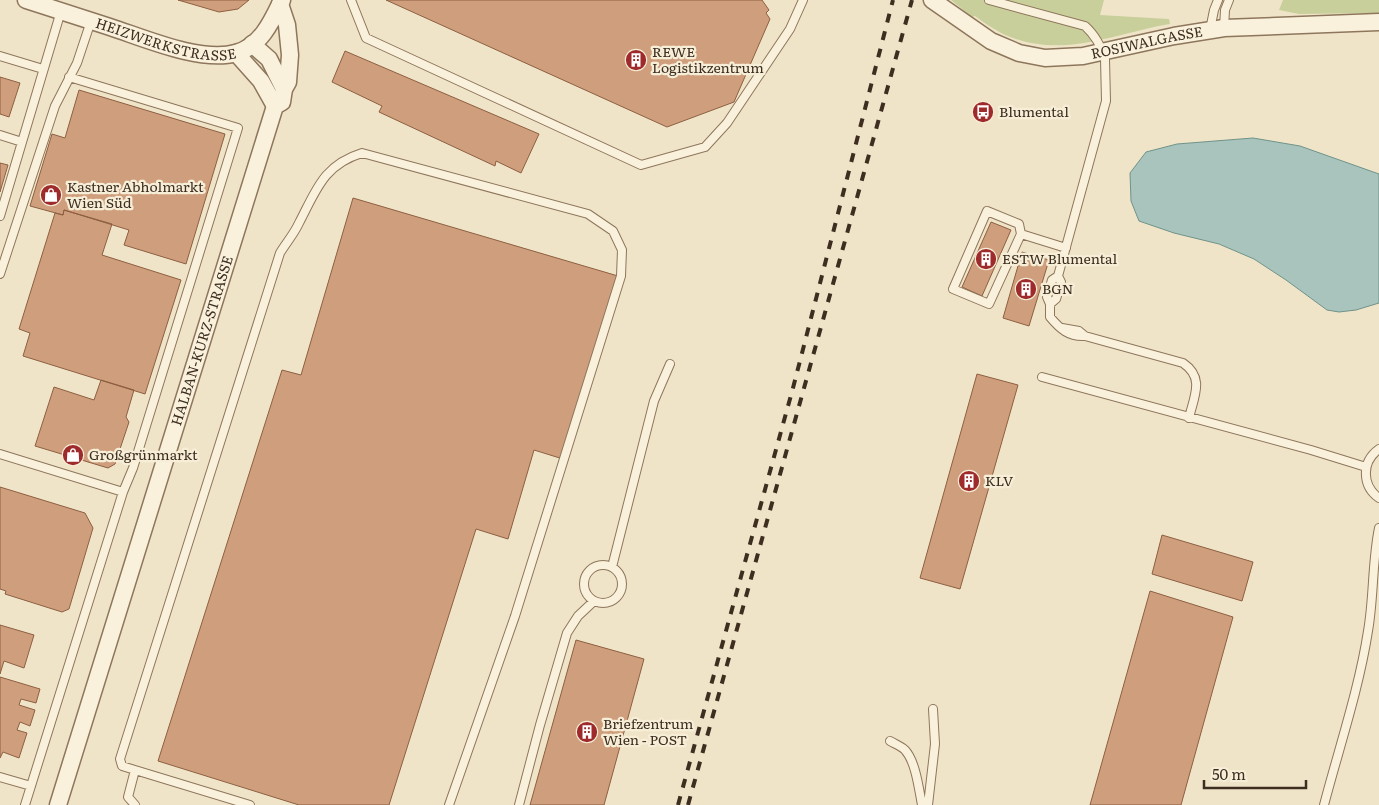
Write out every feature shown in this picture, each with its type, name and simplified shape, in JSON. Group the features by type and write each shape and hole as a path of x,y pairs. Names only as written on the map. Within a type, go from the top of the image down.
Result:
{"street":[{"name":"HEIZWERKSTRASSE","path":"26,0 165,45 202,54 236,53 252,44 269,26 281,2"},
{"name":"ROSIWALGASSE","path":"932,0 991,41 1018,53 1045,58 1064,58 1103,53 1217,29 1379,22"},
{"name":"HALBAN-KURZ-STRASSE","path":"61,803 275,106 282,102 284,89 288,82 288,24 281,2"},
{"path":"252,44 268,59 284,89"},
{"path":"236,53 261,82 275,106"}],"lane":[{"path":"351,0 366,38 641,165 705,147 732,116 790,29 804,0"},
{"path":"988,0 1086,26 1091,31 1103,53 1106,72 1106,101 1058,276 1061,282 1056,299 1050,304 1050,317 1062,328 1079,331 1085,336 1183,363 1192,369 1196,375 1196,382 1189,418"},
{"path":"1217,29 1214,10 1218,0"},
{"path":"1217,29 1229,0"},
{"path":"0,216 61,11"},
{"path":"0,274 54,106 77,63 91,21"},
{"path":"0,56 43,69"},
{"path":"25,805 123,492 133,468 238,128 69,77"},
{"path":"0,135 22,142"},
{"path":"250,805 122,766 120,759 280,253 298,226 319,182 330,170 348,158 362,154 588,214 613,231 622,250 621,276 587,387 512,625 449,805"},
{"path":"987,211 1019,224 1021,234 989,304 953,290 987,211"},
{"path":"1021,234 1066,248"},
{"path":"612,567 654,401 670,364"},
{"path":"1042,377 1311,450 1366,467"},
{"path":"1379,449 1370,458 1366,467 1368,486 1379,498"},
{"path":"0,454 123,492"},
{"path":"1324,805 1365,648 1372,608 1375,551 1379,528"},
{"path":"599,565 612,567 621,575 622,587 620,593 617,598 606,603 594,601 585,592 585,578 593,568 599,565"},
{"path":"519,805 540,724 567,633 578,616 594,601"},
{"path":"928,805 935,744 934,709"},
{"path":"890,741 905,750 911,761 922,805"},
{"path":"135,770 128,797 135,805"},
{"path":"0,777 31,786"}],"green space":[{"path":"951,0 1104,0 1100,15 1169,19 1170,24 1086,43 1044,45 1023,41 1001,33 975,16 972,17"},
{"path":"1283,0 1379,0 1379,13 1299,14 1279,10"}],"water":[{"path":"1253,138 1300,146 1379,174 1379,303 1356,310 1339,312 1327,310 1254,259 1219,244 1174,233 1139,221 1131,201 1130,173 1146,152 1177,144"}],"building":[{"path":"178,0 249,0 238,9 219,12"},
{"name":"REWE Logistikzentrum","path":"386,0 762,0 769,10 766,13 770,19 734,102 667,127"},
{"path":"345,51 539,134 521,173 496,161 495,166 379,112 382,106 332,82"},
{"path":"0,77 20,83 9,117 0,114"},
{"path":"79,90 225,134 186,264 124,245 129,230 64,210 63,215 30,206 52,134 65,138"},
{"path":"0,163 8,165 0,192"},
{"path":"353,198 618,276 563,459 534,450 508,539 476,529 389,805 299,805 158,761 282,370 301,375"},
{"path":"64,210 112,224 102,255 181,280 145,394 23,356 30,333 19,329 55,213 63,215"},
{"name":"ESTW Blumental","path":"991,222 1011,230 982,296 962,287"},
{"name":"BGN","path":"1022,252 1049,260 1029,326 1003,318"},
{"name":"KLV","path":"977,374 1018,385 960,589 920,578"},
{"path":"101,380 134,390 126,417 129,422 115,464 108,468 35,446 54,387 94,400"},
{"path":"0,487 85,513 93,528 69,609 62,612 5,594 6,591 0,589"},
{"path":"1162,535 1253,562 1242,601 1152,574"},
{"path":"1150,591 1233,617 1181,805 1090,805"},
{"path":"0,625 34,635 24,668 4,661 0,674"},
{"name":"Briefzentrum Wien - POST","path":"576,640 644,659 604,805 530,805"},
{"path":"0,677 40,689 36,703 21,699 19,705 35,710 30,726 20,722 17,730 27,733 19,758 3,752 0,758"}],"railway":[{"path":"678,805 793,388 893,0"},
{"path":"688,805 912,0"}],"place":[{"name":"REWE Logistikzentrum","path":"636,60"},
{"name":"Blumental","path":"983,112"},
{"name":"Kastner Abholmarkt Wien Süd","path":"51,195"},
{"name":"ESTW Blumental","path":"986,259"},
{"name":"BGN","path":"1026,289"},
{"name":"Großgrünmarkt","path":"73,455"},
{"name":"KLV","path":"969,481"},
{"name":"Briefzentrum Wien - POST","path":"587,732"}]}
